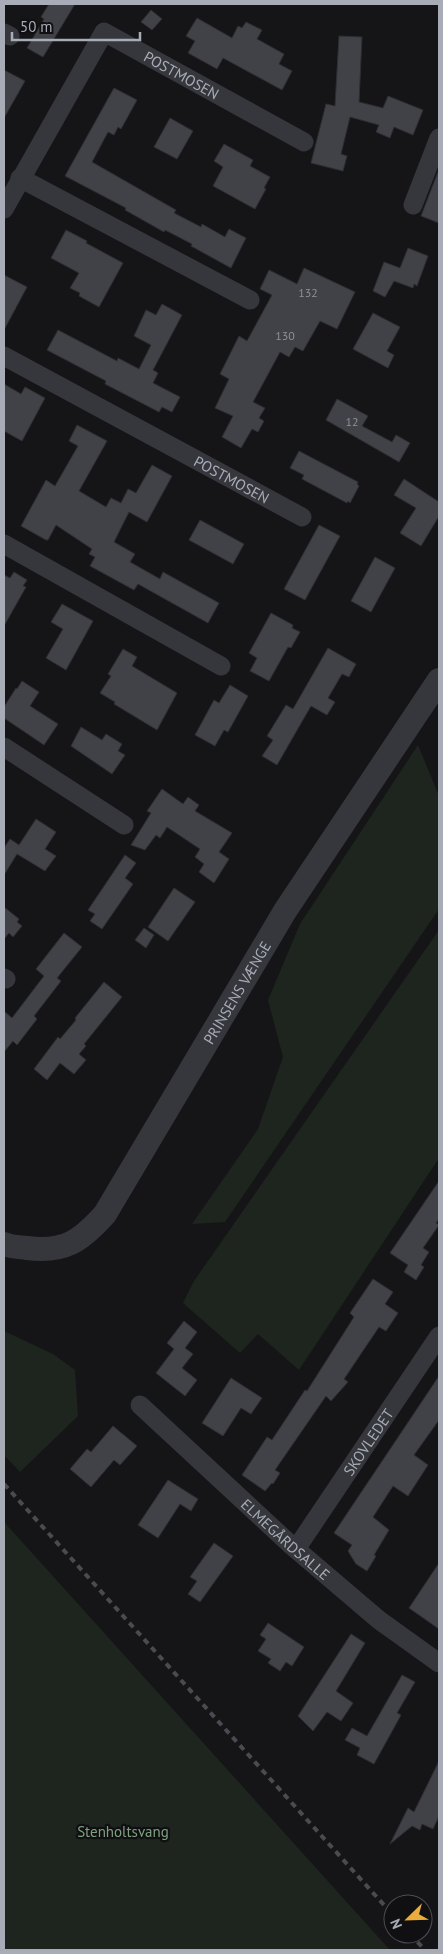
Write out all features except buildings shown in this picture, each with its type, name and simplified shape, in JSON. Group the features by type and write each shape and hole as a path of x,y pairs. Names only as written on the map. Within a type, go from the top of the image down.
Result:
{"street":[{"name":"POSTMOSEN","path":"4,208 104,32 304,142"},
{"path":"413,205 439,138"},
{"path":"20,178 250,300"},
{"name":"POSTMOSEN","path":"4,356 302,517"},
{"path":"4,544 221,666"},
{"name":"PRINSENS VÆNGE","path":"4,1244 41,1250 68,1246 88,1233 105,1214 285,911 439,680"},
{"path":"4,747 124,825"},
{"name":"SKOVLEDET","path":"296,1549 439,1336"},
{"name":"ELMEGÅRDSALLE","path":"140,1405 296,1549 378,1620 439,1663"}],"green space":[{"path":"418,745 439,796 439,909 225,1222 192,1224 258,1129 283,1057 268,1000 300,924"},
{"path":"439,930 439,1158 299,1370 258,1334 240,1353 183,1303 194,1281"},
{"path":"4,1331 53,1354 75,1370 78,1416 20,1472 4,1455"},
{"name":"Stenholtsvang","path":"4,1522 390,1950 4,1950"}],"railway":[{"path":"4,1484 383,1904"},
{"path":"419,1944 425,1950"}]}
